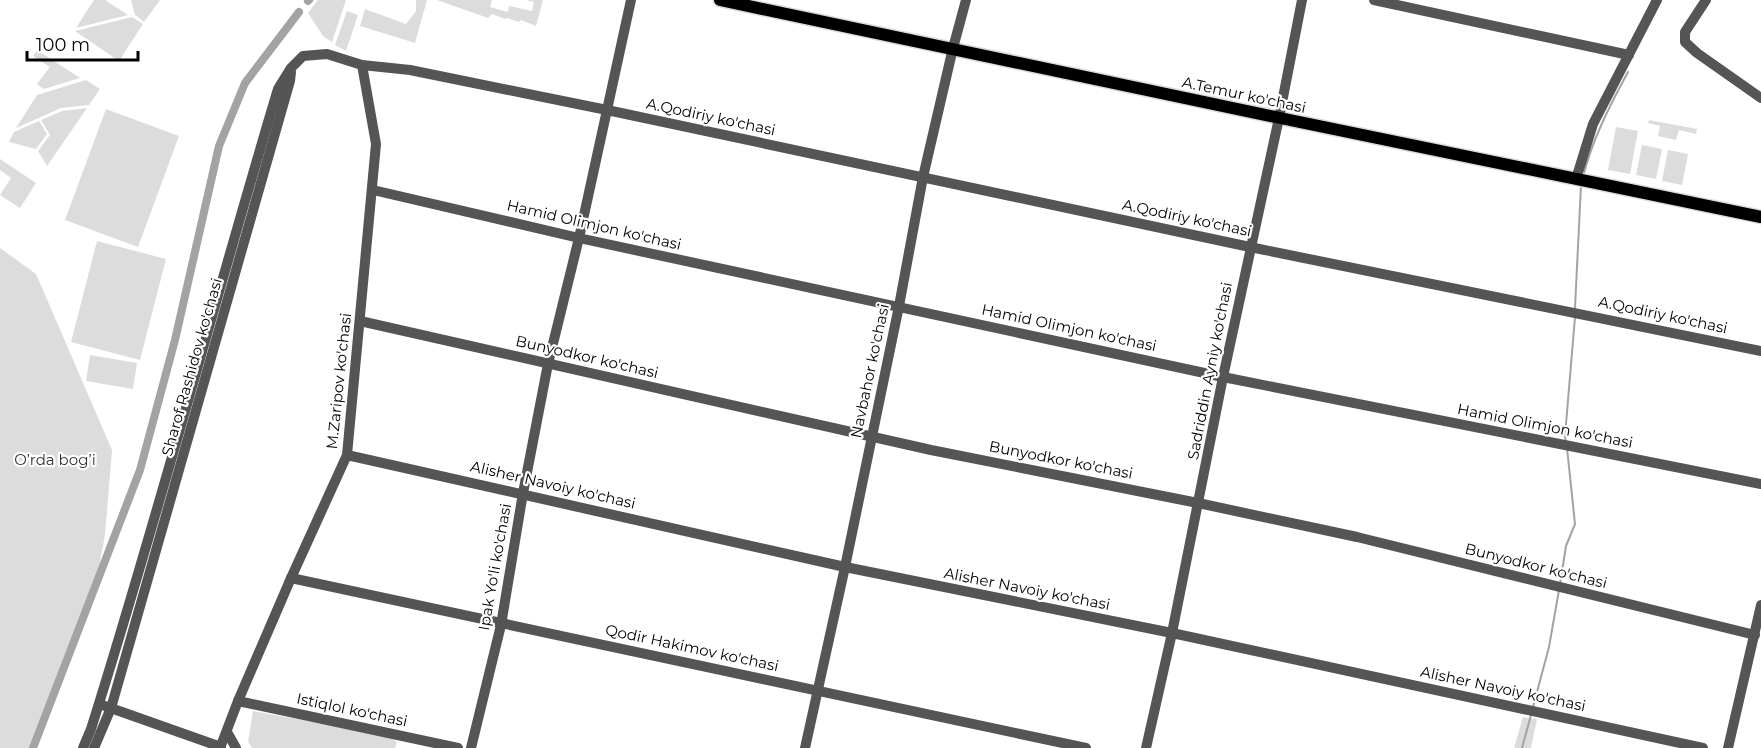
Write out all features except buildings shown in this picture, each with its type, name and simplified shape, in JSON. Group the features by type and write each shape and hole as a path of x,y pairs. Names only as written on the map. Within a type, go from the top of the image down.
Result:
{"main road":[{"name":"A.Temur ko'chasi","path":"720,0 1761,217"}],"street":[{"name":"Ipak Yo'li ko'chasi","path":"471,748 501,625 548,364 579,238 631,0"},
{"name":"Navbahor ko'chasi","path":"805,748 872,437 923,177 966,0"},
{"name":"Sadriddin Ayniy ko'chasi","path":"1146,748 1172,633 1302,0"},
{"path":"1374,0 1629,55"},
{"path":"1576,179 1593,124 1657,0"},
{"path":"1706,0 1686,32 1685,42 1761,98"},
{"path":"83,748 99,704 148,539 278,89 291,68 303,56 327,54 362,65"},
{"name":"A.Qodiriy ko'chasi","path":"362,65 410,70 607,110 1250,247 1761,351"},
{"name":"M.Zaripov ko'chasi","path":"99,704 221,748 238,701 347,455 376,144 362,65"},
{"name":"Sharof Rashidov ko'chasi","path":"94,748 111,708 290,81 291,68"},
{"name":"Hamid Olimjon ko'chasi","path":"373,190 579,238 1223,377 1761,484"},
{"name":"Bunyodkor ko'chasi","path":"360,321 872,437 1198,502 1369,540 1755,635"},
{"name":"Alisher Navoiy ko'chasi","path":"347,455 845,567 1172,633 1703,748"},
{"name":"Qodir Hakimov ko'chasi","path":"291,578 501,625 1086,748"},
{"path":"1728,748 1761,605"},
{"name":"Istiqlol ko'chasi","path":"238,701 458,748"},
{"path":"226,732 236,748"}],"green space":[{"path":"94,0 105,0 128,15 76,28"},
{"path":"131,0 160,0 144,22 135,15"},
{"path":"318,0 346,0 332,42 323,36 308,13"},
{"path":"416,0 427,0 415,43 360,26 365,9 406,24 416,11"},
{"path":"437,0 492,0 490,7 508,12 509,6 532,11 534,2 526,0 543,0 536,26 521,20 519,22 492,14 488,18"},
{"path":"347,11 358,15 346,51 335,45"},
{"path":"132,17 143,24 119,61 75,31"},
{"path":"37,50 80,78 44,89 37,84 50,67 33,56"},
{"path":"86,80 100,89 89,105 61,108 16,128 37,95"},
{"path":"87,108 47,166 38,151 50,135 41,120 62,111"},
{"path":"106,109 179,136 138,247 65,220"},
{"path":"1649,120 1697,129 1696,134 1679,130 1676,140 1658,136 1660,126 1648,123"},
{"path":"39,121 47,134 36,149 9,142 14,132"},
{"path":"1616,127 1638,131 1630,174 1608,170"},
{"path":"1642,145 1662,149 1656,179 1636,175"},
{"path":"1668,150 1688,154 1682,185 1662,181"},
{"path":"0,159 36,183 20,208 0,195 11,178 0,170"},
{"path":"97,241 166,259 140,360 71,342"},
{"name":"O’rda bog’i","path":"0,248 36,274 112,450 105,535 99,567 32,748 0,748"},
{"path":"90,355 137,363 133,389 86,381"},
{"path":"253,711 387,735 397,742 395,748 252,748 248,742"},
{"path":"1523,717 1537,719 1531,748 1514,748"}],"waterway":[{"path":"33,748 140,470 175,340 219,146 245,83 299,12"},
{"path":"1583,177 1596,136 1628,72"},
{"path":"1575,308 1581,185"},
{"path":"1566,443 1575,317"},
{"path":"1560,584 1566,546 1575,524 1567,448"},
{"path":"1533,707 1549,647 1559,590"},
{"path":"1522,748 1531,715"}]}
